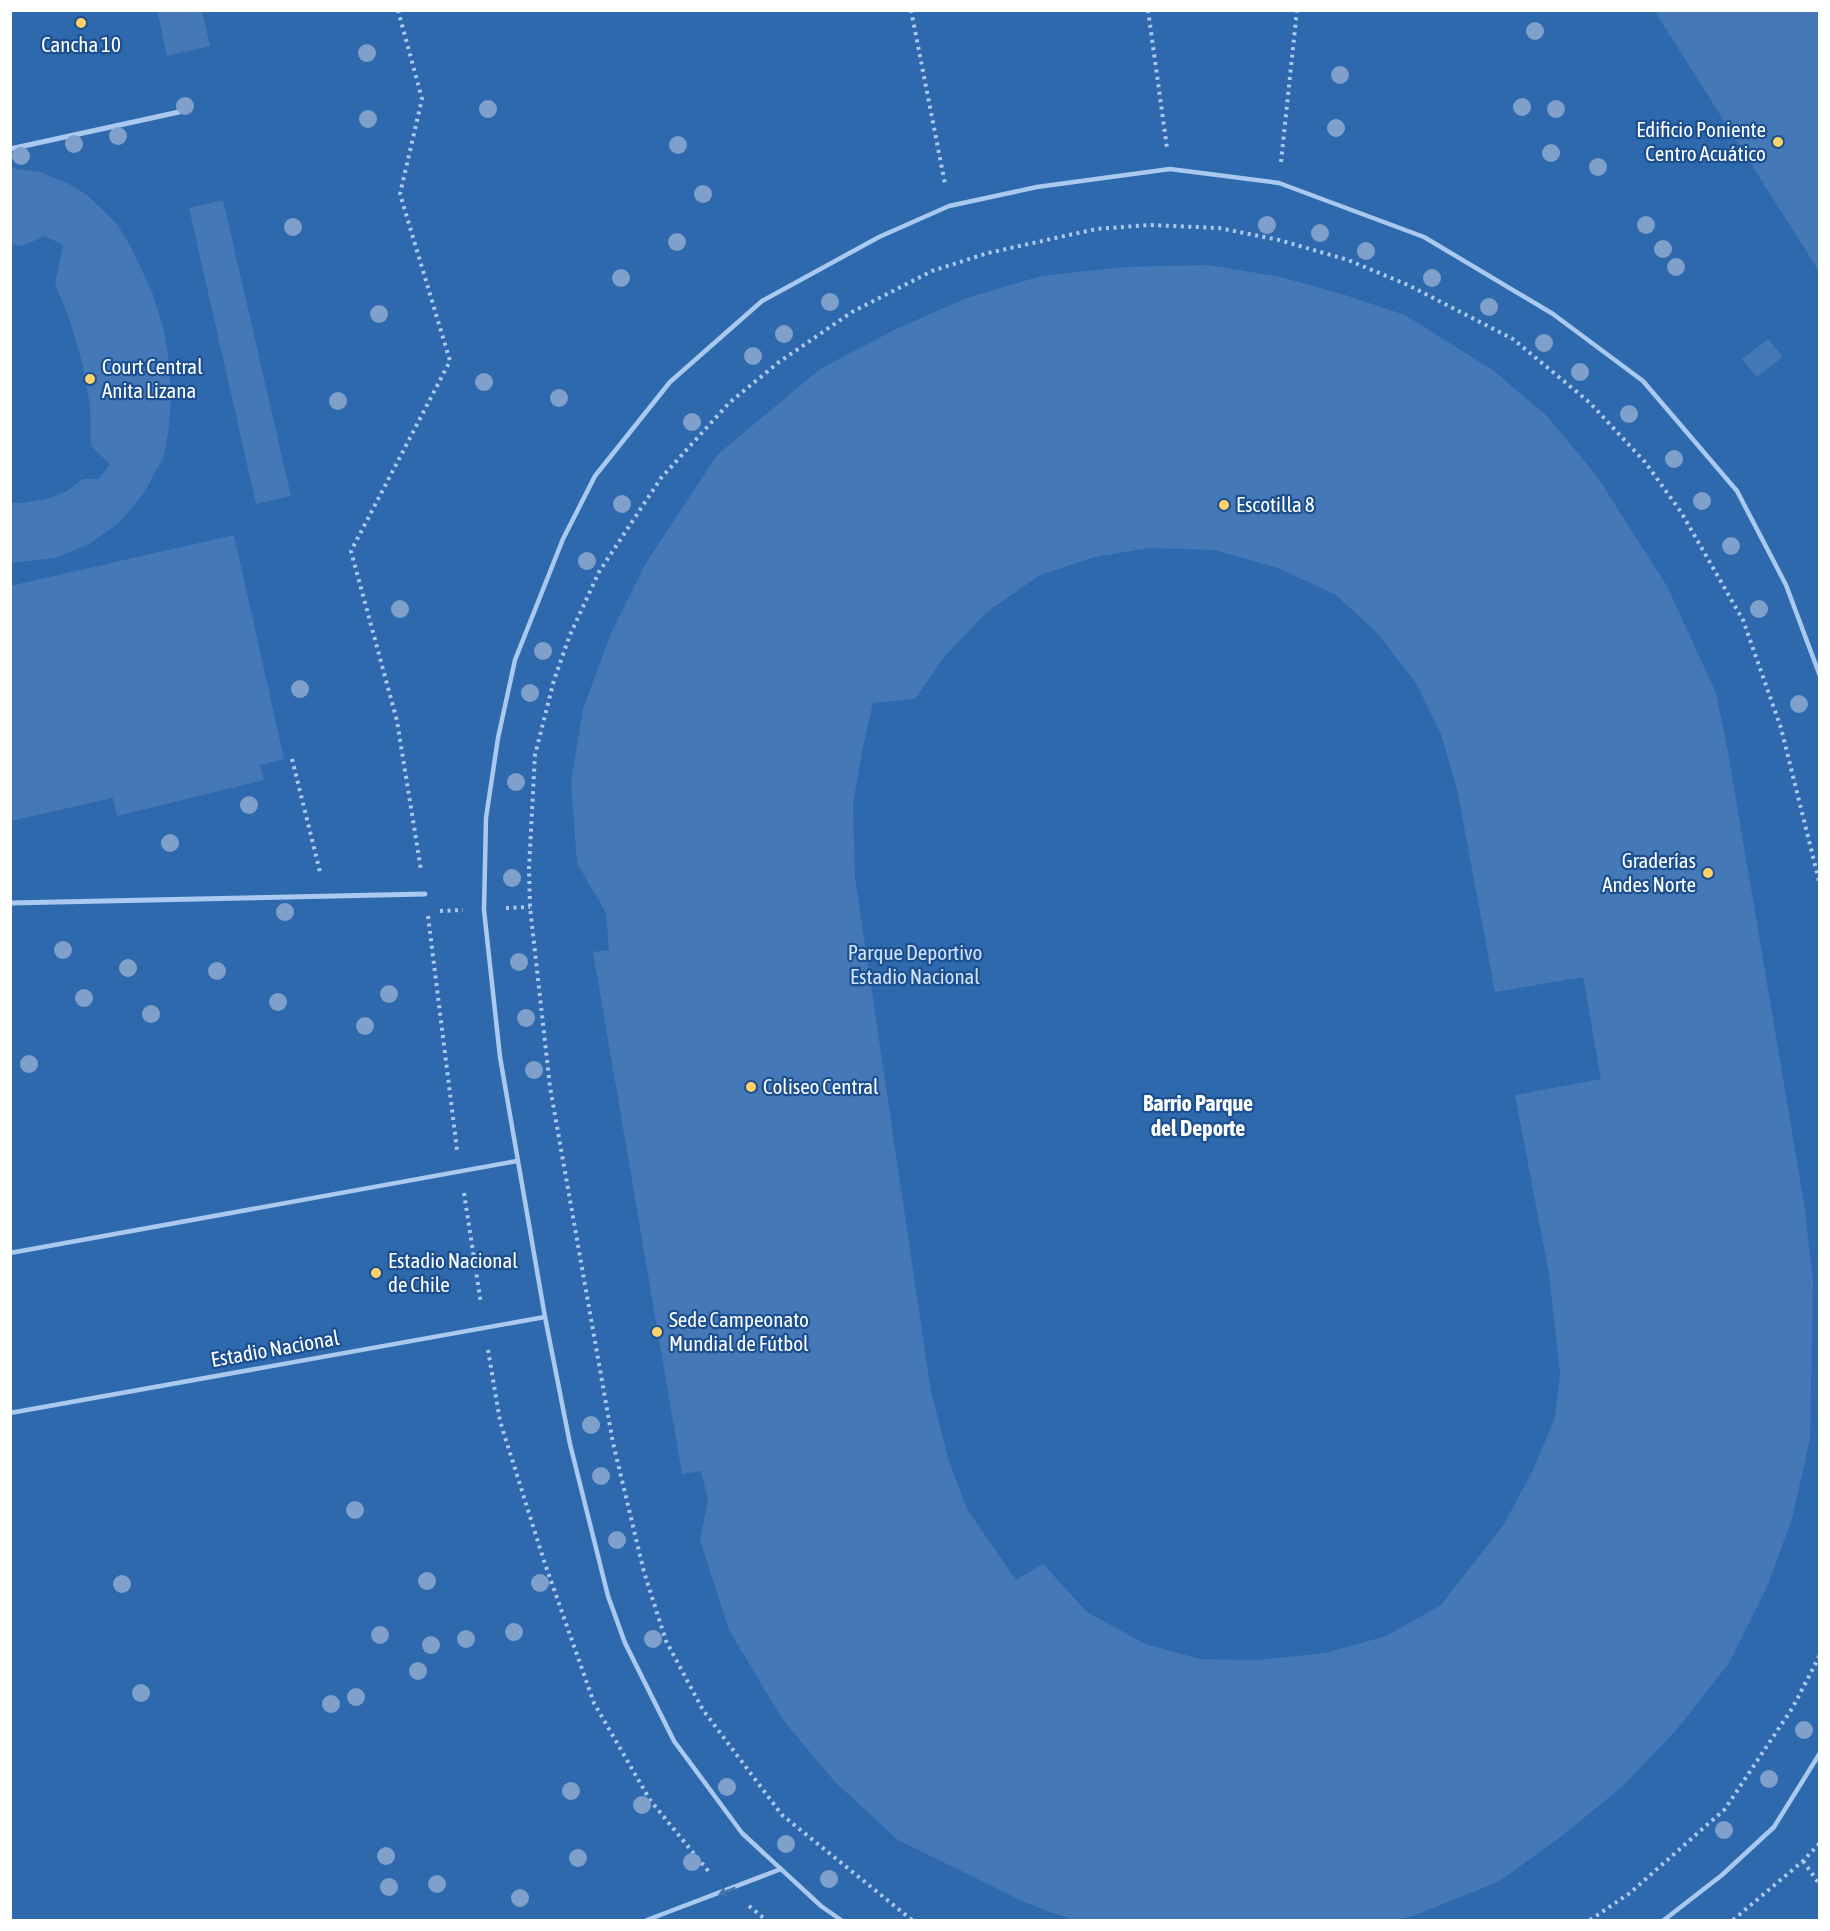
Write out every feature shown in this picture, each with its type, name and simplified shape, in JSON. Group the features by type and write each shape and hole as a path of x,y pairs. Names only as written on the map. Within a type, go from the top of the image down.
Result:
{"street":[{"path":"10,149 178,112"},
{"path":"10,903 425,894"}],"lane":[{"path":"841,1920 821,1906 742,1833 674,1741 625,1643 608,1596 570,1444 517,1161 500,1057 484,910 486,818 498,738 515,660 563,539 595,476 670,382 762,301 879,237 949,206 1037,187 1170,169 1279,183 1424,237 1553,314 1643,381 1737,491 1786,585 1820,676"},
{"path":"10,1253 517,1161"},
{"name":"Estadio Nacional","path":"10,1413 545,1317"},
{"path":"1664,1920 1722,1875 1774,1827 1820,1753"},
{"path":"647,1920 781,1869"}],"path":[{"path":"911,10 949,206"},
{"path":"1148,10 1170,169"},
{"path":"1279,183 1297,10"},
{"path":"912,1920 782,1815 703,1710 666,1641 644,1572 613,1443 552,1099 530,907 529,868 535,755 554,680 570,635 599,572 661,478 729,403 779,362 852,312 932,271 988,253 1096,229 1150,225 1219,228 1279,240 1348,260 1408,285 1513,339 1589,402 1645,462 1681,512 1743,620 1781,728 1820,885"},
{"path":"292,759 326,895"},
{"path":"1590,1920 1630,1893 1725,1809 1793,1707 1820,1655"},
{"path":"1733,1920 1803,1861 1820,1843"},
{"path":"1803,1861 1820,1885"}],"green space":[{"name":"Parque Deportivo Estadio Nacional","path":"11,11 1819,11 1819,1920 11,1920"}],"building":[{"path":"157,10 202,10 210,46 167,56"},
{"name":"Edificio Poniente Centro Acuático","path":"1654,10 1820,10 1820,273"},
{"name":"Court Central Anita Lizana","path":"10,168 40,172 67,183 86,194 117,224 132,249 152,292 163,327 169,362 171,396 164,456 144,493 120,522 91,543 56,558 12,563 10,563 10,503 51,498 67,491 83,479 99,479 110,464 91,446 90,406 83,366 69,318 55,284 63,245 45,236 22,246 10,244"},
{"path":"223,200 291,496 256,504 189,208"},
{"name":"Coliseo Central","path":"1208,265 1281,277 1405,315 1494,371 1547,416 1596,475 1667,586 1716,693 1804,1203 1813,1282 1810,1439 1792,1519 1767,1587 1729,1663 1678,1728 1623,1786 1562,1836 1498,1882 1413,1916 1397,1920 1073,1920 1026,1903 898,1840 835,1782 783,1720 729,1630 700,1540 708,1500 701,1471 682,1474 593,952 609,950 606,913 577,863 571,782 583,709 611,633 646,563 717,455 820,369 894,330 964,299 1041,276 1124,267","holes":["1150,548 1215,550 1278,568 1336,595 1378,634 1416,683 1441,734 1457,789 1495,992 1583,977 1601,1079 1515,1095 1549,1274 1560,1374 1555,1417 1534,1468 1504,1524 1441,1605 1386,1636 1325,1653 1259,1660 1200,1659 1145,1644 1087,1612 1043,1564 1016,1580 967,1509 949,1461 931,1392 855,877 853,804 873,703 915,699 944,657 987,612 1040,575 1095,557"]},
{"path":"1768,339 1783,357 1757,377 1742,359"},
{"path":"234,535 284,759 260,765 264,780 117,816 113,798 10,821 10,586"}],"place":[{"name":"Cancha 10","path":"81,23"},
{"name":"Edificio Poniente Centro Acuático","path":"1778,142"},
{"name":"Court Central Anita Lizana","path":"90,379"},
{"name":"Escotilla 8","path":"1224,505"},
{"name":"Graderías Andes Norte","path":"1708,873"},
{"name":"Coliseo Central","path":"751,1087"},
{"name":"Estadio Nacional de Chile","path":"376,1273"},
{"name":"Sede Campeonato Mundial de Fútbol","path":"657,1332"}],"district":[{"name":"Barrio Parque del Deporte","path":"1198,1116"}]}
